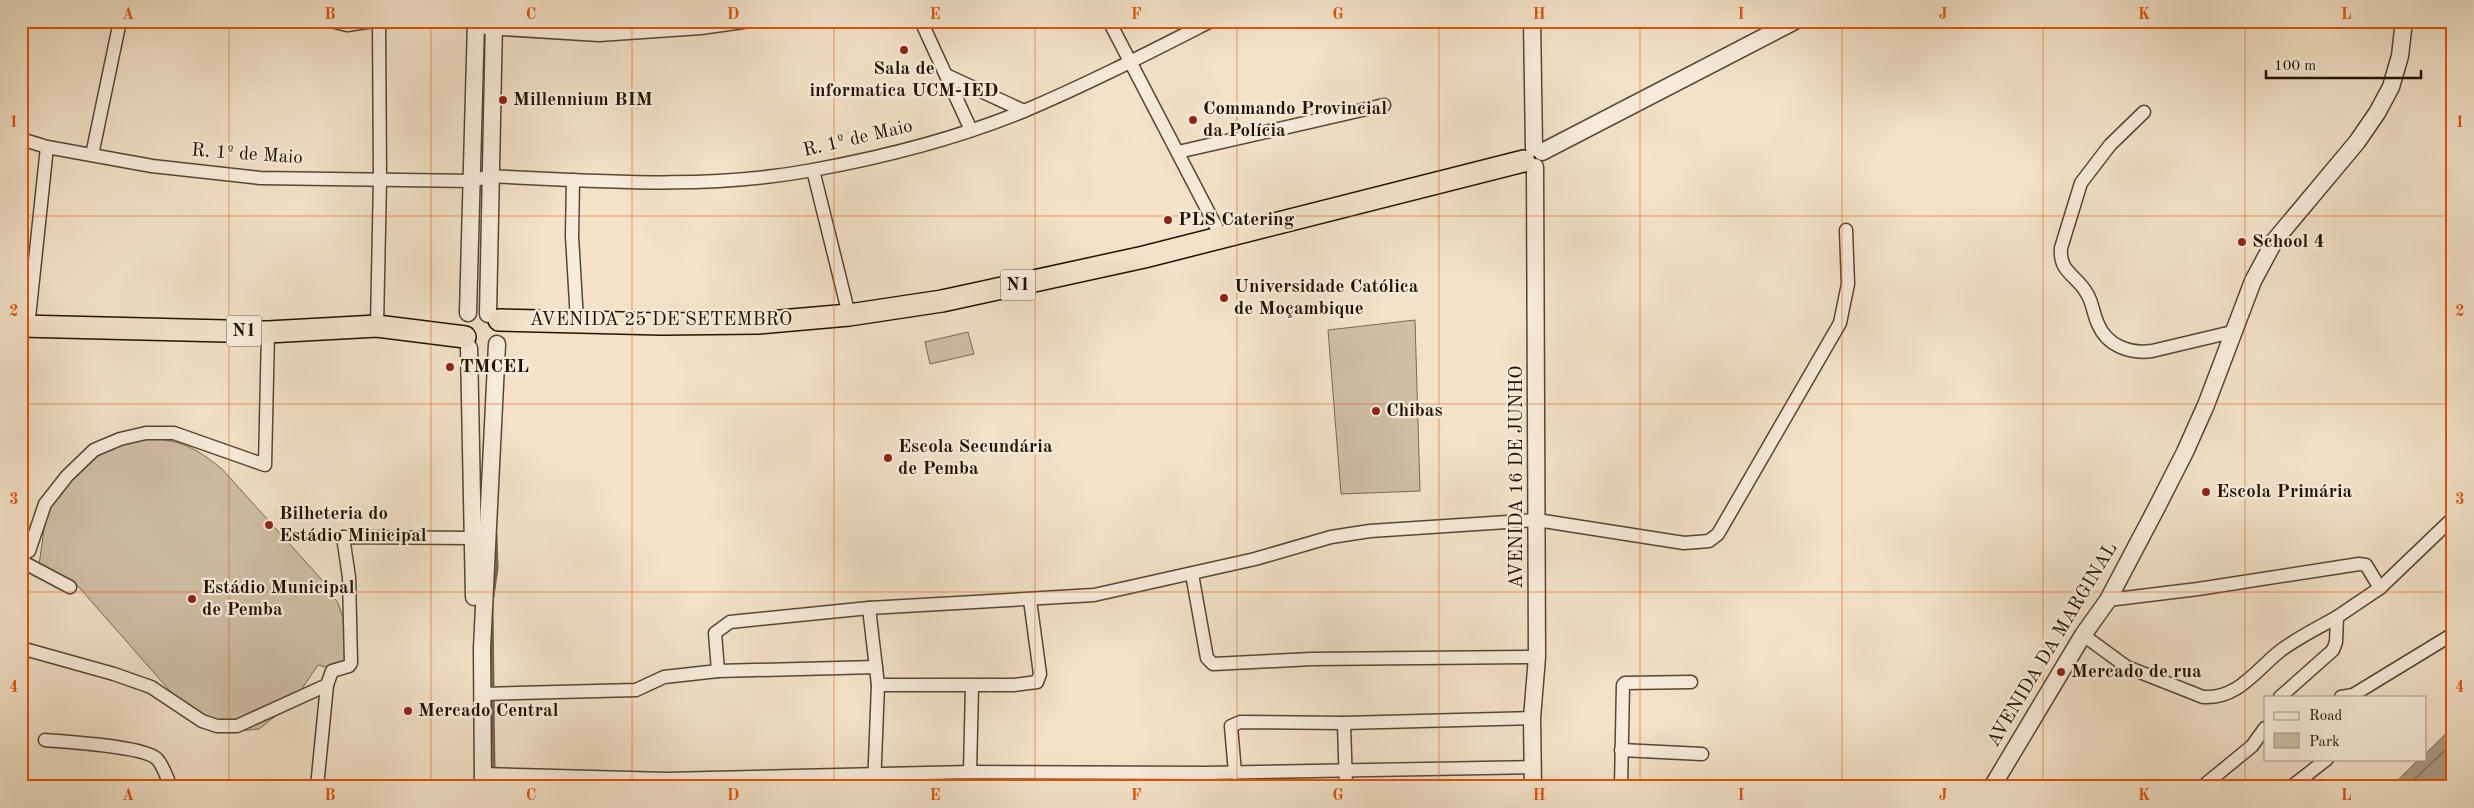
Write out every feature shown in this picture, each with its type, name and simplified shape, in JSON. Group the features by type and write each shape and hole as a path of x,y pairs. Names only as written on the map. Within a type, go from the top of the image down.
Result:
{"highway":[{"name":"AVENIDA 25 DE SETEMBRO","path":"494,317 662,324 758,323 849,315 942,301 1144,257 1534,157"},
{"name":"N1","path":"24,326 268,332 376,326 467,342"}],"street":[{"path":"92,155 120,21"},
{"path":"331,21 347,25 374,21"},
{"path":"376,326 380,179 379,21"},
{"path":"750,21 701,28 598,35 476,25 469,327 467,342 481,493 483,780 667,783 874,773 1235,773 1533,768"},
{"path":"921,21 971,130"},
{"path":"1109,21 1222,238"},
{"name":"R. 1º de Maio","path":"21,139 47,147 152,166 260,178 473,181 489,176 663,183 749,178 813,170 971,130 1024,111 1211,21"},
{"name":"AVENIDA 16 DE JUNHO","path":"1532,21 1537,520 1537,657 1532,718 1533,787"},
{"name":"AVENIDA 25 DE SETEMBRO","path":"1534,157 1795,21"},
{"name":"AVENIDA DA MARGINAL","path":"1992,787 2083,635 2108,600 2185,452 2206,405 2232,332 2253,281 2275,240 2357,142 2377,113 2391,87 2400,56 2404,21"},
{"path":"482,648 475,624 473,538 481,493 497,344 494,317 489,176 493,25"},
{"path":"946,75 1024,111"},
{"path":"1178,152 1384,105"},
{"path":"2144,112 2110,145 2081,183 2061,248 2060,258 2063,266 2086,292 2102,331 2116,345 2126,350 2138,353 2152,351 2232,332"},
{"path":"24,326 47,147"},
{"path":"813,170 849,315"},
{"path":"572,180 572,236 577,321"},
{"path":"718,671 715,633 730,622 869,608 1094,595 1265,557 1331,537 1370,532 1537,520 1684,543 1700,543 1714,538 1840,323 1848,284 1846,230"},
{"path":"468,313 475,320 483,321 494,317"},
{"path":"21,556 29,551 44,504 67,476 94,450 120,439 146,433 174,434 265,465 268,332"},
{"path":"467,342 478,353 484,354 497,344"},
{"path":"2083,635 2127,667 2203,697 2216,698 2244,684 2279,652 2380,588 2448,532 2453,518"},
{"path":"317,787 327,685 332,671 349,666 352,663 349,577 343,536 473,538"},
{"path":"21,561 70,587"},
{"path":"2108,600 2198,589 2359,564 2366,566 2380,588"},
{"path":"1192,574 1207,658 1213,664 1312,659 1537,657"},
{"path":"878,685 972,686 1021,684 1039,680 1040,674 1030,600"},
{"path":"869,608 878,685 874,787"},
{"path":"2281,696 2334,650 2337,617"},
{"path":"2353,696 2453,634"},
{"path":"21,648 114,674 151,687 202,721 217,726 237,726 327,685"},
{"path":"482,694 636,690 664,677 718,671 876,667"},
{"path":"1622,787 1620,750 1622,688 1625,683 1691,682"},
{"path":"970,772 972,686"},
{"path":"1235,773 1232,732 1234,723 1344,723 1532,718"},
{"path":"1344,723 1346,787"},
{"path":"2202,787 2252,746 2264,729"},
{"path":"45,740 125,748 153,756 158,759 171,787"},
{"path":"1620,750 1702,754"},
{"path":"2291,787 2326,760"}],"green space":[{"name":"Chibas","path":"1415,320 1420,491 1341,494 1328,330"},
{"path":"968,332 974,354 930,364 925,342"},
{"path":"148,438 188,446 222,469 323,581 338,603 345,623 345,672 318,665 292,703 259,729 239,731 192,716 77,585 39,565 45,522 52,504 75,475 107,449"}],"water":[{"path":"2453,727 2453,787 2391,787 2418,760 2426,760 2426,753"}],"waterway":[{"path":"493,685 492,603 497,568 496,535"},
{"path":"493,697 494,770"},
{"path":"494,781 494,787"}],"place":[{"name":"Sala de informatica UCM-IED","path":"904,50"},
{"name":"Millennium BIM","path":"503,100"},
{"name":"Commando Provincial da Polícia","path":"1193,120"},
{"name":"PLS Catering","path":"1168,220"},
{"name":"School 4","path":"2242,242"},
{"name":"Universidade Católica de Moçambique","path":"1224,298"},
{"name":"TMCEL","path":"450,367"},
{"name":"Chibas","path":"1376,411"},
{"name":"Escola Secundária de Pemba","path":"888,458"},
{"name":"Escola Primária","path":"2206,492"},
{"name":"Bilheteria do Estádio Minicipal","path":"269,525"},
{"name":"Estádio Municipal de Pemba","path":"192,599"},
{"name":"Mercado de rua","path":"2061,672"},
{"name":"Mercado Central","path":"408,711"}]}
